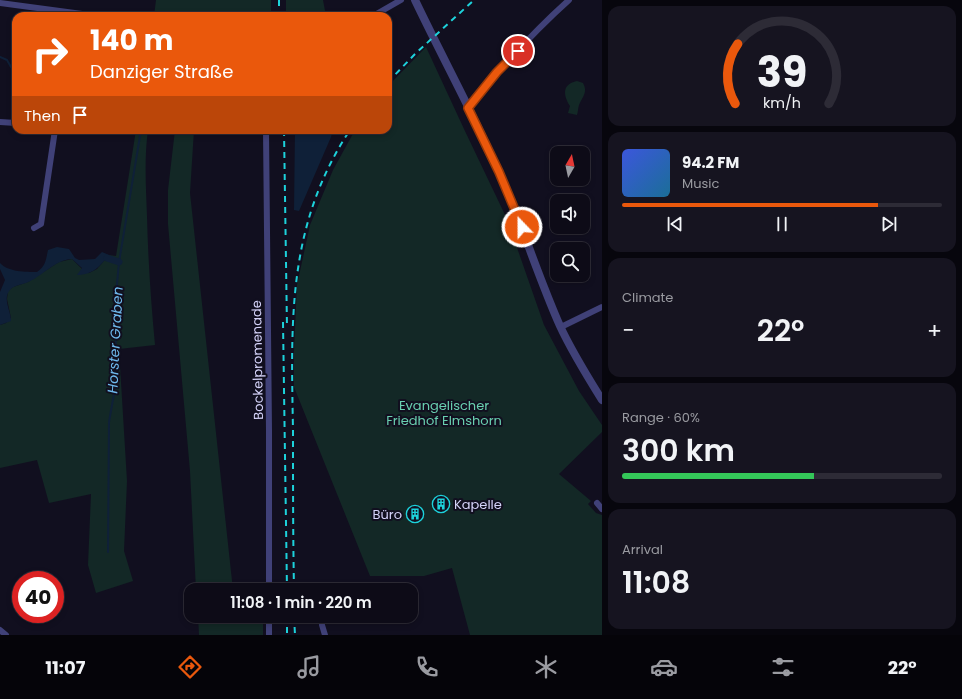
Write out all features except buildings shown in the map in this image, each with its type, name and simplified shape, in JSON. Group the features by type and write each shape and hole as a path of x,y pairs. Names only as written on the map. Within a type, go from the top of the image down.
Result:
{"street":[{"path":"381,12 401,0"},
{"path":"416,0 509,194 561,327 579,362 602,400"},
{"path":"468,108 497,72 548,19 569,0"},
{"path":"0,3 58,12"},
{"path":"0,122 12,123"},
{"path":"34,228 41,224 54,134"},
{"name":"Bockelpromenade","path":"266,134 269,583"},
{"path":"561,327 602,307"},
{"path":"597,503 602,509"},
{"path":"269,623 269,635"},
{"path":"322,625 325,635"},
{"path":"0,630 6,635"}],"green space":[{"path":"156,0 271,0 271,12 154,12"},
{"path":"286,0 323,0 325,12 286,12"},
{"name":"Evangelischer Friedhof Elmshorn","path":"426,47 507,219 544,325 579,391 602,425 602,432 559,474 591,501 588,504 596,513 602,515 602,635 470,635 452,568 424,576 370,576 294,387 297,285 310,225 333,170 353,134 392,134 392,82"},
{"path":"577,81 583,83 585,89 577,115 568,113 570,106 566,98 565,90 566,87 572,82"},
{"path":"135,134 148,134 146,184 149,264 155,345 119,349 127,481 124,551 133,581 96,593 88,565 91,494 49,503 37,460 0,468 0,325 6,323 11,318 7,299 8,291 13,287 28,282 59,262 72,259 82,269 89,273 97,269 109,255 116,256"},
{"path":"175,134 194,134 190,193 232,583 196,583 190,471 168,224 168,190"},
{"path":"198,623 263,623 263,635 199,635"}],"water":[{"path":"295,134 332,134 299,211 294,210"},
{"path":"57,247 69,249 75,258 79,260 95,259 102,252 109,255 96,269 83,275 77,275 82,268 72,259 66,260 59,262 32,280 13,287 7,296 11,321 0,325 0,292 5,280 0,269 0,263 12,270 37,272 44,265 48,250"}],"waterway":[{"path":"0,57 7,60 11,67"},
{"name":"Horster Graben","path":"108,552 109,422 115,388 117,284 119,262 140,134"},
{"path":"107,258 119,262"}],"railway":[{"path":"279,0 279,12"},
{"path":"392,78 415,54 474,0"},
{"path":"284,134 287,328"},
{"path":"294,583 292,350 297,275 304,238 314,202 329,166 348,134"},
{"path":"283,322 287,583"},
{"path":"287,623 287,635"},
{"path":"294,623 295,635"}],"place":[{"name":"Kapelle","path":"441,504"},
{"name":"Büro","path":"415,514"}],"route":[{"path":"518,51 497,72 468,108 499,172 522,227"}]}
